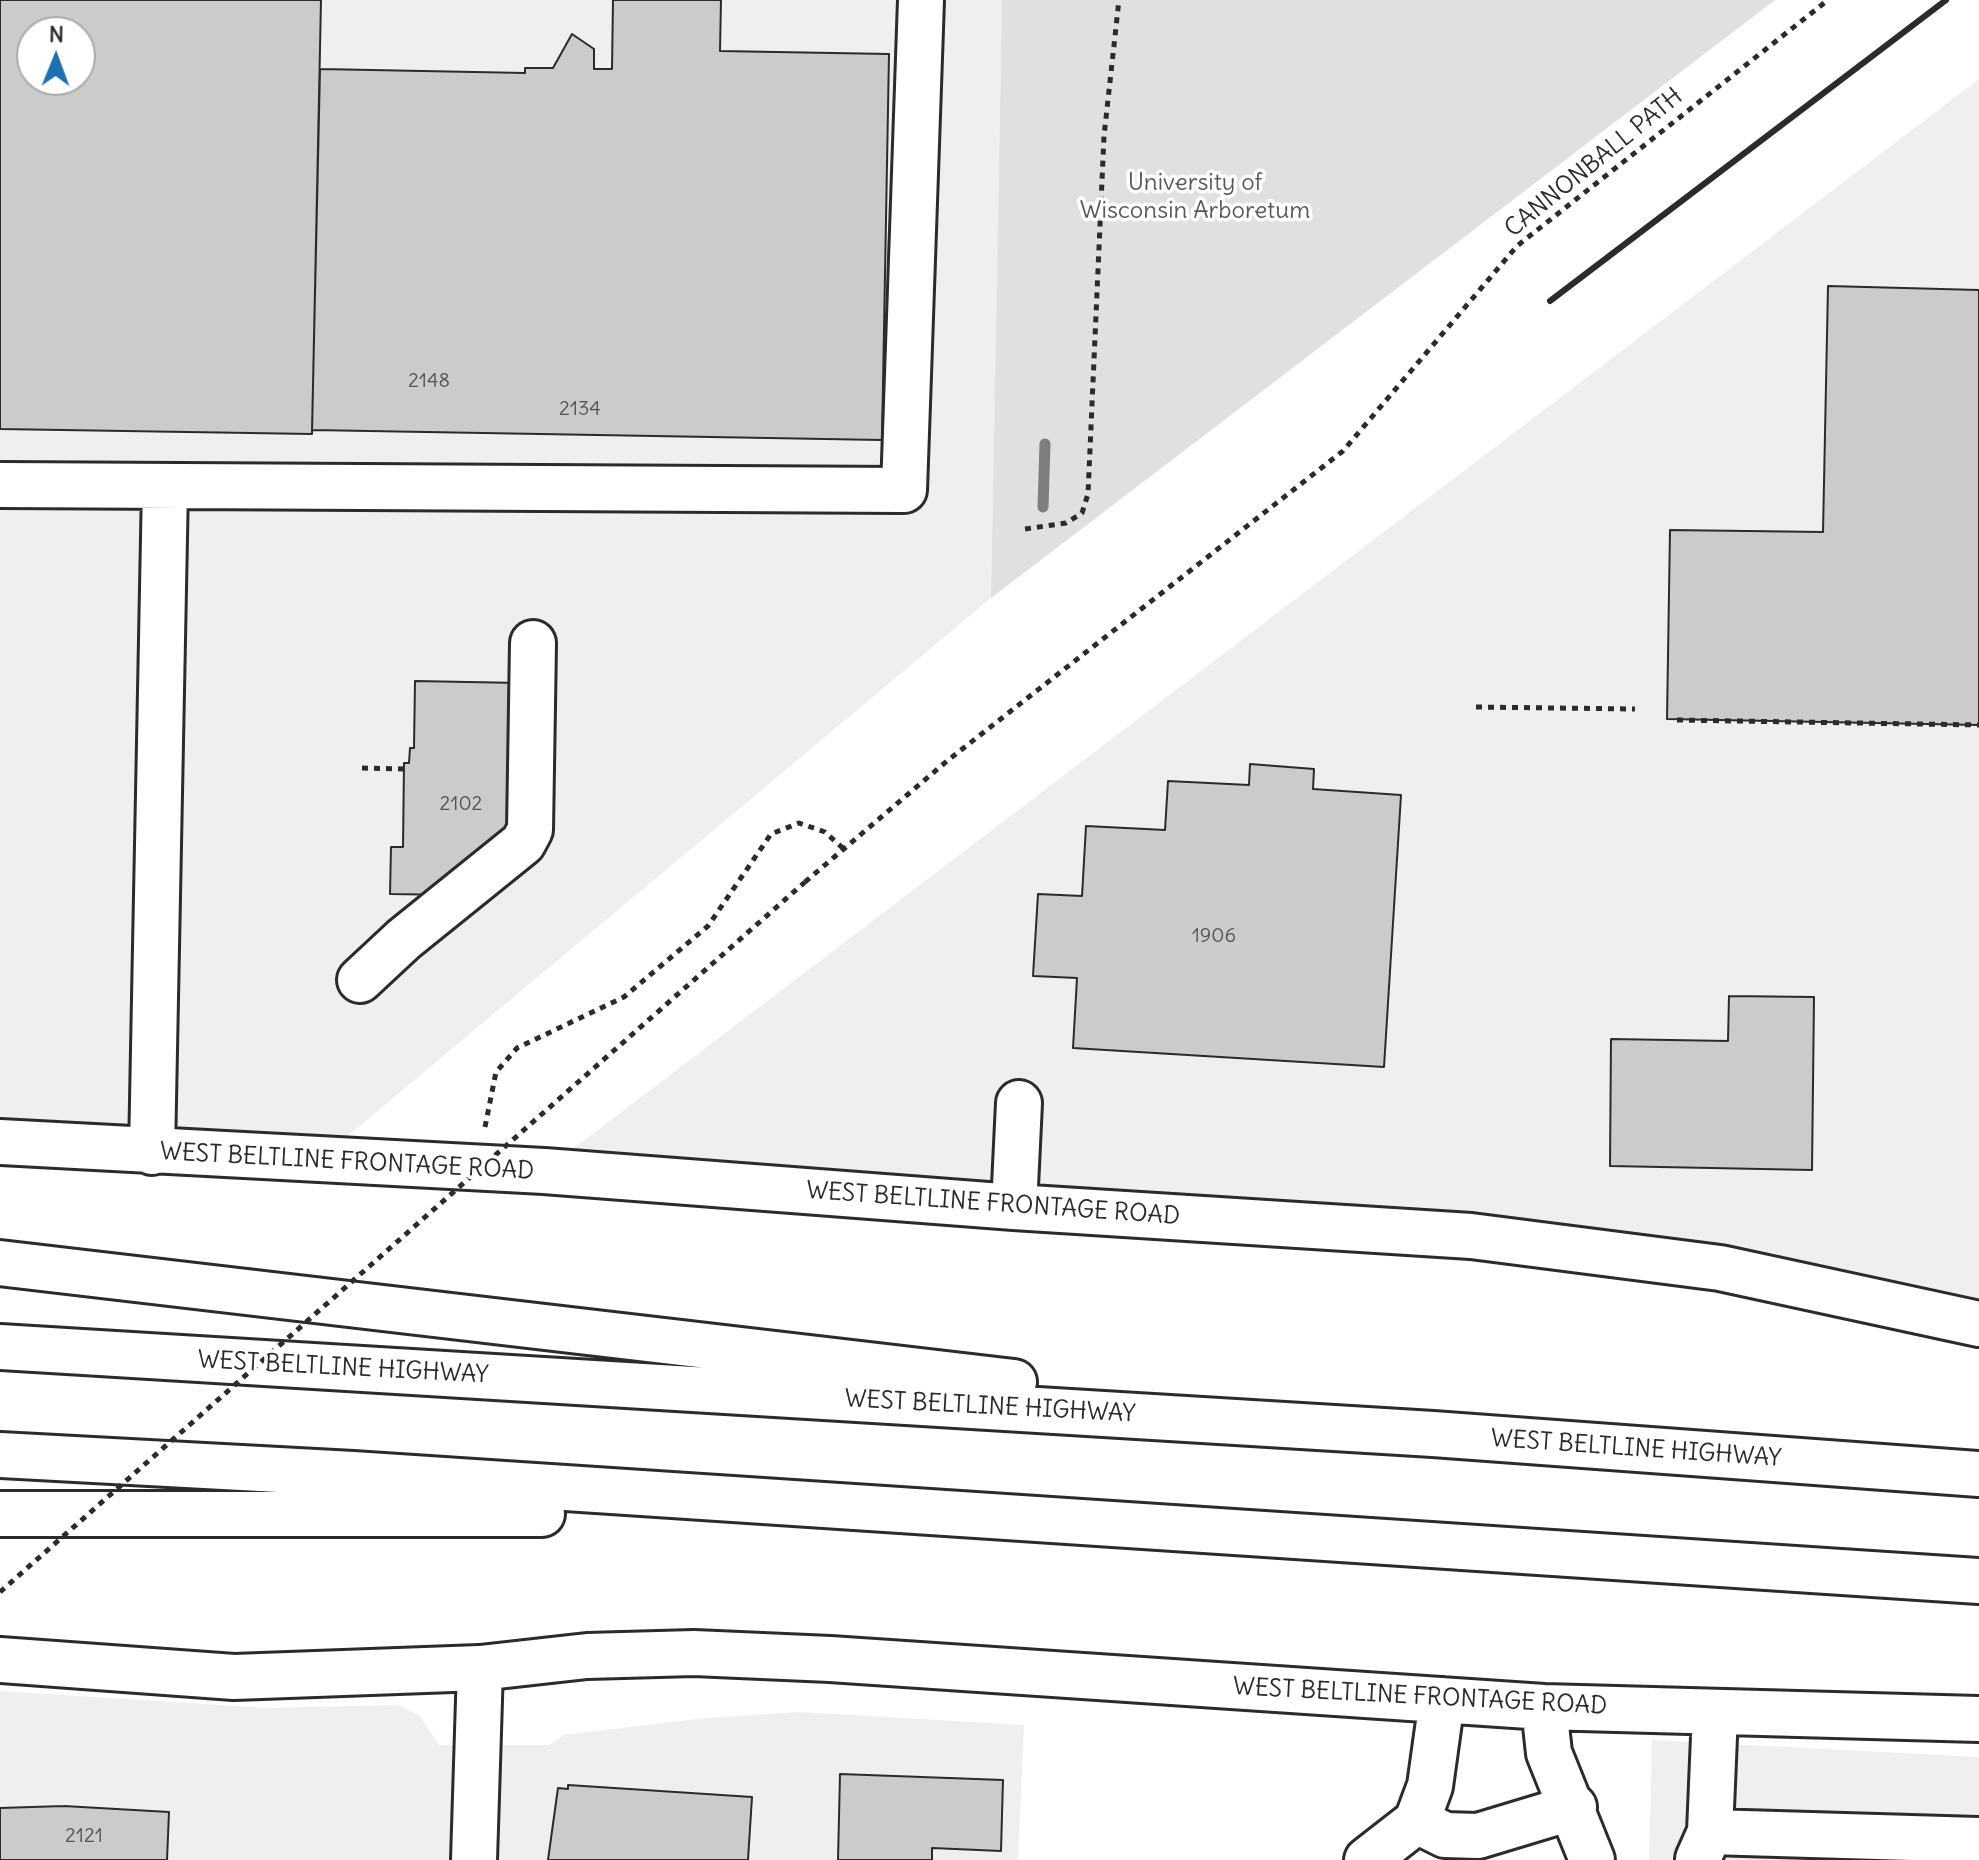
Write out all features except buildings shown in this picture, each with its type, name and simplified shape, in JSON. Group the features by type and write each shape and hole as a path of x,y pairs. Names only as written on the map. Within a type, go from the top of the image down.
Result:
{"main road":[{"path":"0,485 904,490 921,0"},
{"path":"152,1152 165,486"},
{"path":"360,980 404,939 523,843 530,830 533,643"},
{"path":"1014,1207 1019,1103"},
{"name":"WEST BELTLINE FRONTAGE ROAD","path":"0,1142 467,1167 1557,1244 1720,1268 1979,1324"},
{"path":"0,1263 734,1347 1433,1434"},
{"name":"WEST BELTLINE HIGHWAY","path":"0,1347 1433,1434 1979,1474"},
{"path":"0,1455 353,1474 1979,1581"},
{"path":"0,1514 938,1514"},
{"name":"WEST BELTLINE FRONTAGE ROAD","path":"0,1660 234,1677 480,1668 587,1656 694,1653 830,1659 1544,1707 1979,1719"},
{"path":"474,1860 480,1668"},
{"path":"1367,1860 1417,1821 1430,1786 1442,1700"},
{"path":"1544,1707 1549,1753 1574,1807 1592,1860"},
{"path":"1715,1713 1704,1846 1979,1840"},
{"path":"1417,1821 1445,1835 1478,1836 1574,1807"}],"path":[{"path":"1025,529 1066,523 1082,513 1088,494 1104,136 1119,0"},
{"name":"CANNONBALL PATH","path":"0,1592 805,882 947,761 1343,451 1517,246 1828,0"},
{"path":"1476,707 1635,709"},
{"path":"1677,720 1979,725"},
{"path":"362,768 404,769"},
{"path":"467,1167 486,1125 496,1072 517,1048 624,997 660,967 708,926 771,834 799,823 825,832 844,849"}],"shaded area":[{"path":"0,0 1002,0 991,598 320,1159 0,1142"},
{"path":"1979,79 1979,1324 1720,1268 544,1171"},
{"path":"0,1691 267,1708 397,1705 420,1716 439,1745 549,1745 564,1735 705,1718 800,1712 1024,1725 1018,1860 0,1860"},
{"path":"1652,1740 1979,1757 1979,1860 1649,1860"}],"green space":[{"name":"University of Wisconsin Arboretum","path":"1002,0 1775,0 991,598"}],"waterway":[{"path":"1043,507 1045,444"}],"railway":[{"path":"1550,301 1946,0"}]}
